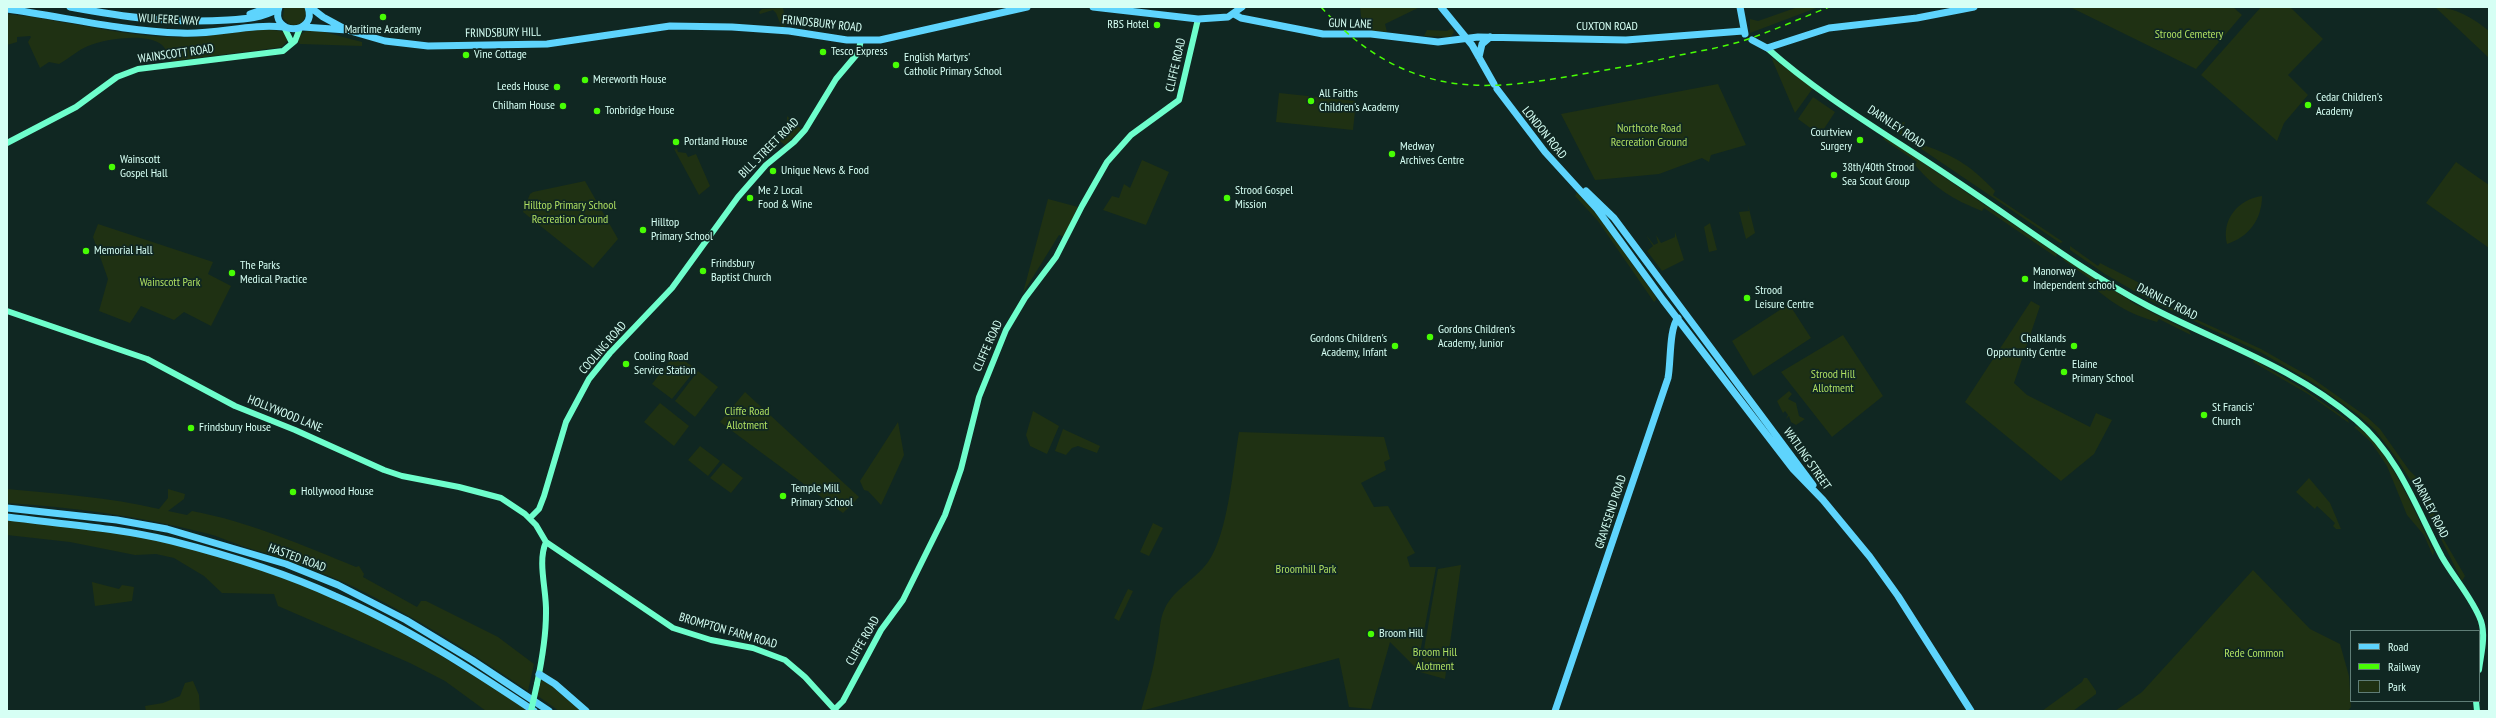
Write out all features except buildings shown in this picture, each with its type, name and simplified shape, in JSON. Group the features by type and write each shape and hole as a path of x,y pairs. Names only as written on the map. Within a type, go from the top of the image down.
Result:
{"main road":[{"name":"WULFERE WAY","path":"70,7 162,22 208,22 260,17 278,8"},
{"path":"208,22 257,13 270,7"},
{"path":"302,28 309,17 309,7"},
{"name":"FRINDSBURY HILL","path":"309,7 323,17 347,30 385,41 435,46 547,44 660,27"},
{"name":"FRINDSBURY ROAD","path":"660,27 739,28 789,31 847,40 887,39 1026,7"},
{"path":"1093,7 1198,19 1228,17 1242,7"},
{"name":"LONDON ROAD","path":"1441,7 1466,38 1496,87 1534,140 1597,208 1644,272 1667,297 1684,312"},
{"path":"1740,7 1747,36 1767,48 1829,28 1917,18 1974,7"},
{"path":"278,8 278,18 284,27"},
{"name":"WULFERE WAY","path":"7,9 127,29 165,33 206,33 266,26 284,27 291,30 302,28"},
{"name":"GUN LANE","path":"1234,14 1241,18 1323,34 1363,34 1438,42 1466,38"},
{"name":"FRINDSBURY HILL","path":"302,28 347,30"},
{"name":"CUXTON ROAD","path":"1466,38 1490,37 1626,40 1747,36"},
{"path":"1479,57 1482,44 1490,37"},
{"name":"LONDON ROAD","path":"1577,187 1605,207 1627,235 1643,259 1652,278 1667,297 1678,318"},
{"name":"LONDON ROAD","path":"1627,235 1627,242 1644,272"},
{"name":"WATLING STREET","path":"1684,312 1748,396 1823,500"},
{"name":"WATLING STREET","path":"1678,318 1793,469 1823,500"},
{"name":"GRAVESEND ROAD","path":"1555,711 1574,649 1628,499 1631,485 1668,378 1671,364 1673,326 1678,318"},
{"name":"WATLING STREET","path":"1708,344 1712,355 1735,385 1732,389"},
{"name":"WATLING STREET","path":"1748,396 1746,400 1759,419 1763,430"},
{"path":"1823,500 1870,557 1898,596 1971,711"},
{"name":"HASTED ROAD","path":"7,508 117,520 167,529 286,564 338,585 406,620 549,711"},
{"name":"HASTED ROAD","path":"7,517 115,531 171,541 258,565 336,596 401,629 534,711"},
{"path":"539,674 555,684 586,711"}],"street":[{"name":"CLIFFE ROAD","path":"836,710 843,701 881,630 903,600 945,515 961,469 979,397 1006,330 1025,298 1056,257 1082,206 1107,162 1130,135 1175,105 1179,100 1198,19"},
{"path":"284,27 292,43 302,28"},
{"name":"BILL STREET ROAD","path":"712,230 764,167 794,142 805,130 836,79 858,54 861,40"},
{"name":"WAINSCOTT ROAD","path":"7,143 76,107 118,77 138,69 280,52 288,49 292,43"},
{"name":"DARNLEY ROAD","path":"1767,48 1786,64 1843,105 2121,290 2194,328 2265,360 2327,398 2357,420 2386,453 2404,482 2442,556 2477,614 2483,636 2480,662"},
{"name":"COOLING ROAD","path":"530,518 539,509 566,422 589,379 610,353 672,288 712,230"},
{"name":"HOLLYWOOD LANE","path":"7,311 147,359 235,406 312,437 384,470 402,476 459,487 501,498 518,507 530,518 546,542"},
{"path":"531,711 539,674 546,626 546,590 542,551 546,542"},
{"name":"BROMPTON FARM ROAD","path":"546,542 673,628 711,640 753,648 785,660 836,710"}],"green space":[{"path":"284,7 305,7 306,11 303,22 297,25 289,24 283,18"},
{"path":"1360,7 1420,7 1385,24 1387,32 1372,31 1371,27 1362,25"},
{"path":"1798,7 1819,7 1750,33 1750,19 1758,21"},
{"name":"Strood Cemetery","path":"2070,7 2233,7 2242,15 2196,69"},
{"path":"2261,7 2290,7 2323,39 2288,75 2308,95 2284,123 2277,141 2201,75"},
{"path":"2435,7 2442,7 2464,14 2489,31 2489,58"},
{"path":"783,8 786,25 782,28 776,13 773,10 760,14 759,12 762,9"},
{"path":"7,14 148,36 195,37 242,31 268,30 286,33 288,40 282,47 173,61 169,58 162,45 155,41 137,38 115,39 95,43 59,64 49,62 40,68 28,42 31,37 30,36 17,37 17,42 7,45"},
{"path":"1452,28 1454,32 1451,37 1424,36 1427,30 1447,31"},
{"path":"313,29 362,42 362,46 300,44 298,41 302,34"},
{"path":"1771,57 1813,88 1795,113"},
{"name":"Northcote Road Recreation Ground","path":"1718,84 1746,145 1711,155 1709,162 1702,158 1659,174 1595,180 1561,114"},
{"path":"1279,93 1356,101 1353,130 1276,122"},
{"path":"1813,97 1835,112 1820,135 1798,119"},
{"path":"787,116 801,129 785,145 780,141 784,135 790,132 787,128"},
{"path":"1905,122 1902,132 1904,134 1924,147 1926,146 1947,154 1964,164 1979,175 1995,191 1993,195 2063,242 2060,243 1889,127 1895,124 1898,128 1901,128 1901,123"},
{"path":"1885,137 2057,254 2056,257 1984,208 1982,211 1953,198 1930,181 1915,165 1917,162 1883,139"},
{"path":"677,148 678,152 686,153 688,157 696,154 710,186 699,195 674,149"},
{"path":"1142,160 1169,172 1146,225 1103,210 1112,196 1119,198 1124,184 1130,188"},
{"path":"2456,162 2489,185 2489,248 2426,203"},
{"name":"Hilltop Primary School Recreation Ground","path":"585,181 618,239 593,268 523,212 530,194 533,192"},
{"path":"1577,192 1599,217 1656,297 1654,302 1598,221 1575,196"},
{"path":"2262,196 2260,212 2253,226 2242,237 2227,244 2227,227 2233,212 2246,201"},
{"path":"1048,199 1078,207 1064,237 1059,235 1023,293"},
{"path":"1748,205 1755,233 1746,239 1739,212 1749,211"},
{"path":"1710,223 1717,250 1709,252 1704,227"},
{"name":"Wainscott Park","path":"98,224 213,262 208,274 231,286 211,326 184,312 174,320 141,306 130,323 99,311 108,279 93,237"},
{"path":"1675,232 1684,260 1662,271 1647,251 1653,246 1646,235 1654,245 1658,243 1656,235 1661,243 1675,237"},
{"path":"2070,246 2098,266 2100,263 2142,285 2167,302 2167,306 2261,349 2312,378 2367,417 2380,429 2409,470 2421,482 2432,501 2437,526 2465,576 2462,581 2416,489 2397,459 2375,430 2357,414 2315,384 2262,353 2151,301 2105,274 2070,250"},
{"path":"2065,258 2135,304 2189,331 2191,335 2159,319 2157,322 2137,315 2112,302 2088,282 2090,279 2062,259"},
{"path":"2031,301 2040,306 2014,383 2027,395 2090,427 2096,413 2112,420 2094,454 2061,481 1965,402"},
{"path":"1789,304 1811,338 1753,376 1732,341"},
{"name":"Strood Hill Allotment","path":"1843,335 1883,396 1832,437 1781,372"},
{"path":"675,354 696,369 672,399 652,384"},
{"path":"2254,360 2302,388 2348,420 2349,423 2308,394 2253,362"},
{"path":"698,371 718,387 695,417 675,401"},
{"path":"1789,391 1792,394 1788,399 1796,403 1799,416 1805,419 1796,425 1791,422 1789,416 1786,419 1788,415 1785,411 1783,413 1777,401"},
{"name":"Cliffe Road Allotment","path":"745,392 859,497 843,513 720,422"},
{"path":"660,403 689,426 674,446 644,422"},
{"path":"1033,411 1059,426 1047,454 1030,446 1026,435"},
{"path":"898,422 904,455 881,505 868,491 864,490 860,481"},
{"path":"2356,426 2367,434 2390,464 2420,521 2434,551 2433,556 2424,535 2407,515 2387,466 2371,442 2354,427"},
{"path":"1063,429 1100,446 1097,453 1078,446 1072,448 1066,455 1055,451"},
{"name":"Broomhill Park","path":"1239,432 1384,437 1390,459 1384,462 1386,470 1361,483 1374,507 1388,506 1415,553 1407,557 1410,567 1436,567 1417,669 1390,642 1371,709 1349,707 1339,658 1141,711 1156,654 1161,622 1165,608 1174,595 1198,574 1208,562 1215,550 1229,500"},
{"path":"700,446 720,461 708,476 688,460"},
{"path":"723,463 743,478 731,493 710,478"},
{"path":"2309,478 2330,503 2341,529 2336,529 2333,526 2335,523 2317,506 2315,509 2296,492"},
{"path":"7,489 102,499 159,509 168,498 168,489 185,494 184,499 168,511 187,515 192,511 234,521 276,535 356,567 359,566 364,574 363,577 417,607 421,601 426,601 498,637 534,664 528,691 421,623 354,587 318,571 215,536 177,526 104,513 7,503"},
{"path":"7,519 93,529 156,540 228,559 279,576 328,595 375,618 526,708 525,711 486,711 445,681 410,663 278,606 274,594 222,593 204,576 174,558 156,554 135,555 70,542 7,535"},
{"path":"1153,523 1163,528 1149,556 1140,552"},
{"name":"Broom Hill Alotment","path":"1461,565 1445,679 1420,672 1438,569"},
{"name":"Rede Common","path":"2253,570 2310,629 2340,644 2349,676 2351,707 2348,711 2115,711 2142,692"},
{"path":"92,582 119,589 122,585 134,587 132,601 95,606"},
{"path":"1128,589 1133,591 1119,621 1114,618"},
{"path":"545,678 584,711 559,711 538,696 538,684"},
{"path":"2084,678 2087,678 2096,691 2096,694 2073,711 2042,711 2082,682"},
{"path":"193,681 199,695 200,711 146,711 145,706 163,703 180,696 185,683"}],"railway":[{"path":"1321,7 1354,38 1378,56 1405,70 1439,81 1478,85 1517,84 1557,78 1629,66 1717,48 1754,37 1829,7"}],"place":[{"name":"Maritime Academy","path":"383,17"},
{"name":"RBS Hotel","path":"1157,25"},
{"name":"Tesco Express","path":"823,52"},
{"name":"Vine Cottage","path":"466,55"},
{"name":"English Martyrs' Catholic Primary School","path":"896,65"},
{"name":"Mereworth House","path":"585,80"},
{"name":"Leeds House","path":"557,87"},
{"name":"All Faiths Children's Academy","path":"1311,101"},
{"name":"Cedar Children's Academy","path":"2308,105"},
{"name":"Chilham House","path":"563,106"},
{"name":"Tonbridge House","path":"597,111"},
{"name":"Courtview Surgery","path":"1860,140"},
{"name":"Portland House","path":"676,142"},
{"name":"Medway Archives Centre","path":"1392,154"},
{"name":"Wainscott Gospel Hall","path":"112,167"},
{"name":"Unique News & Food","path":"773,171"},
{"name":"38th/40th Strood Sea Scout Group","path":"1834,175"},
{"name":"Me 2 Local Food & Wine","path":"750,198"},
{"name":"Strood Gospel Mission","path":"1227,198"},
{"name":"Hilltop Primary School","path":"643,230"},
{"name":"Memorial Hall","path":"86,251"},
{"name":"Frindsbury Baptist Church","path":"703,271"},
{"name":"The Parks Medical Practice","path":"232,273"},
{"name":"Manorway Independent school","path":"2025,279"},
{"name":"Strood Leisure Centre","path":"1747,298"},
{"name":"Gordons Children's Academy, Junior","path":"1430,337"},
{"name":"Gordons Children's Academy, Infant","path":"1395,346"},
{"name":"Chalklands Opportunity Centre","path":"2074,346"},
{"name":"Cooling Road Service Station","path":"626,364"},
{"name":"Elaine Primary School","path":"2064,372"},
{"name":"St Francis' Church","path":"2204,415"},
{"name":"Frindsbury House","path":"191,428"},
{"name":"Hollywood House","path":"293,492"},
{"name":"Temple Mill Primary School","path":"783,496"},
{"name":"Broom Hill","path":"1371,634"}]}
